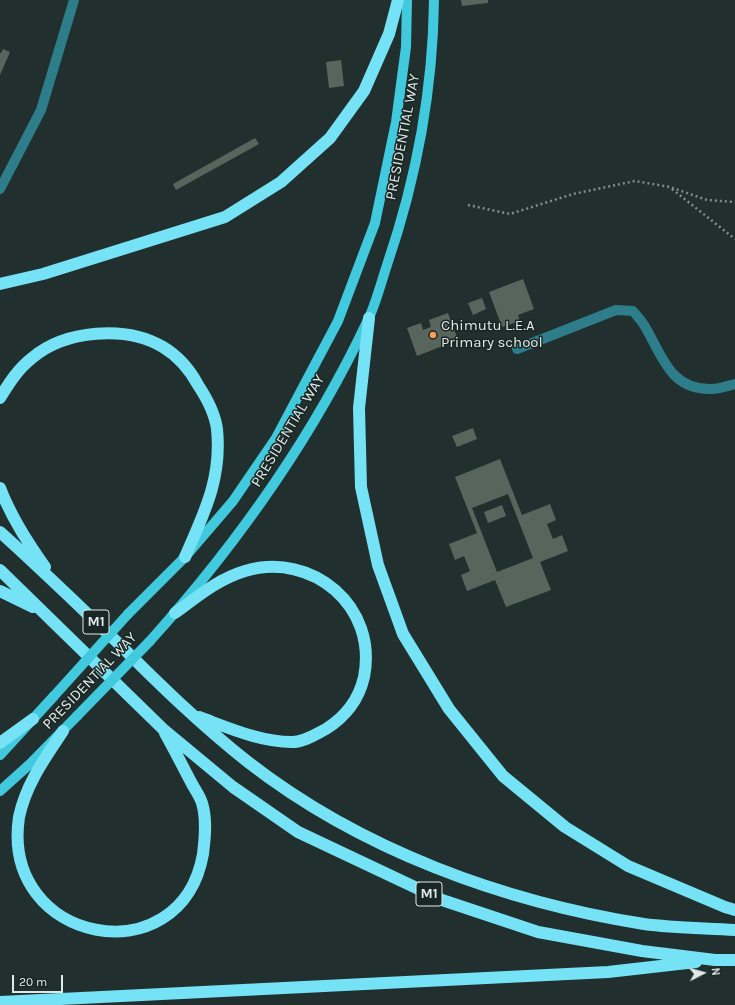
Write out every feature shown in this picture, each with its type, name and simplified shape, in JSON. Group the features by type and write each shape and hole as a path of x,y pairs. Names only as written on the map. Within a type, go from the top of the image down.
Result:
{"highway":[{"path":"0,284 43,274 225,217 281,182 330,138 364,91 389,34 398,0"},
{"path":"369,318 359,408 361,487 378,565 403,634 449,709 503,776 565,827 628,866 735,910"},
{"path":"0,398 12,378 32,357 60,342 89,333 115,333 139,337 164,348 189,369 206,396 216,427 218,456 212,494 185,557"},
{"path":"0,488 8,508 27,542 59,587"},
{"name":"M1","path":"0,532 191,714 249,762 314,808 374,839 453,875 547,903 646,924 735,930"},
{"path":"175,613 219,582 244,571 267,566 292,570 317,577 336,589 356,614 364,634 367,661 361,690 350,709 332,725 311,737 294,742 259,738 191,714"},
{"name":"M1","path":"0,570 163,729 233,787 298,832 442,900 538,932 642,950 715,960 735,960"},
{"path":"0,591 42,611"},
{"path":"0,743 33,719"},
{"path":"63,731 32,777 19,817 16,845 21,874 39,902 59,919 88,930 115,932 142,928 169,912 191,890 201,866 206,837 202,803 163,729"},
{"path":"0,1002 600,972 715,960"}],"main road":[{"name":"PRESIDENTIAL WAY","path":"0,755 128,614 185,557 233,501 276,438 338,321 375,223 397,115 406,47 407,0"},
{"name":"PRESIDENTIAL WAY","path":"0,791 63,731 175,613 257,510 298,450 369,318 402,222 421,137 432,65 434,0"}],"street":[{"path":"0,190 41,110 74,0"},
{"path":"517,349 616,310 633,311 644,325 665,364 678,380 694,387 711,389 735,384"}],"path":[{"path":"468,205 510,214 573,194 635,181 670,188 706,200 735,202"},
{"path":"670,188 735,238"}],"building":[{"path":"461,0 488,0 488,3 462,6"},
{"path":"3,49 10,52 0,75 0,53"},
{"path":"341,60 344,86 329,88 326,62"},
{"path":"255,138 259,144 176,190 173,184"},
{"path":"523,279 534,309 518,315 520,321 502,327 489,292"},
{"path":"482,298 486,309 473,315 468,303"},
{"name":"Chimutu L.E.A Primary school","path":"448,313 458,340 417,356 407,328 421,323 423,330 431,327 429,320"},
{"path":"473,428 477,439 457,447 452,436"},
{"path":"500,459 522,515 550,504 556,520 547,524 553,539 562,535 568,551 540,562 551,590 506,607 495,580 467,591 461,575 470,571 464,556 455,560 449,544 477,533 455,477","holes":["508,494 533,558 497,572 472,508"]},
{"path":"502,505 506,516 488,523 484,512"}],"place":[{"name":"Chimutu L.E.A Primary school","path":"433,335"}]}
